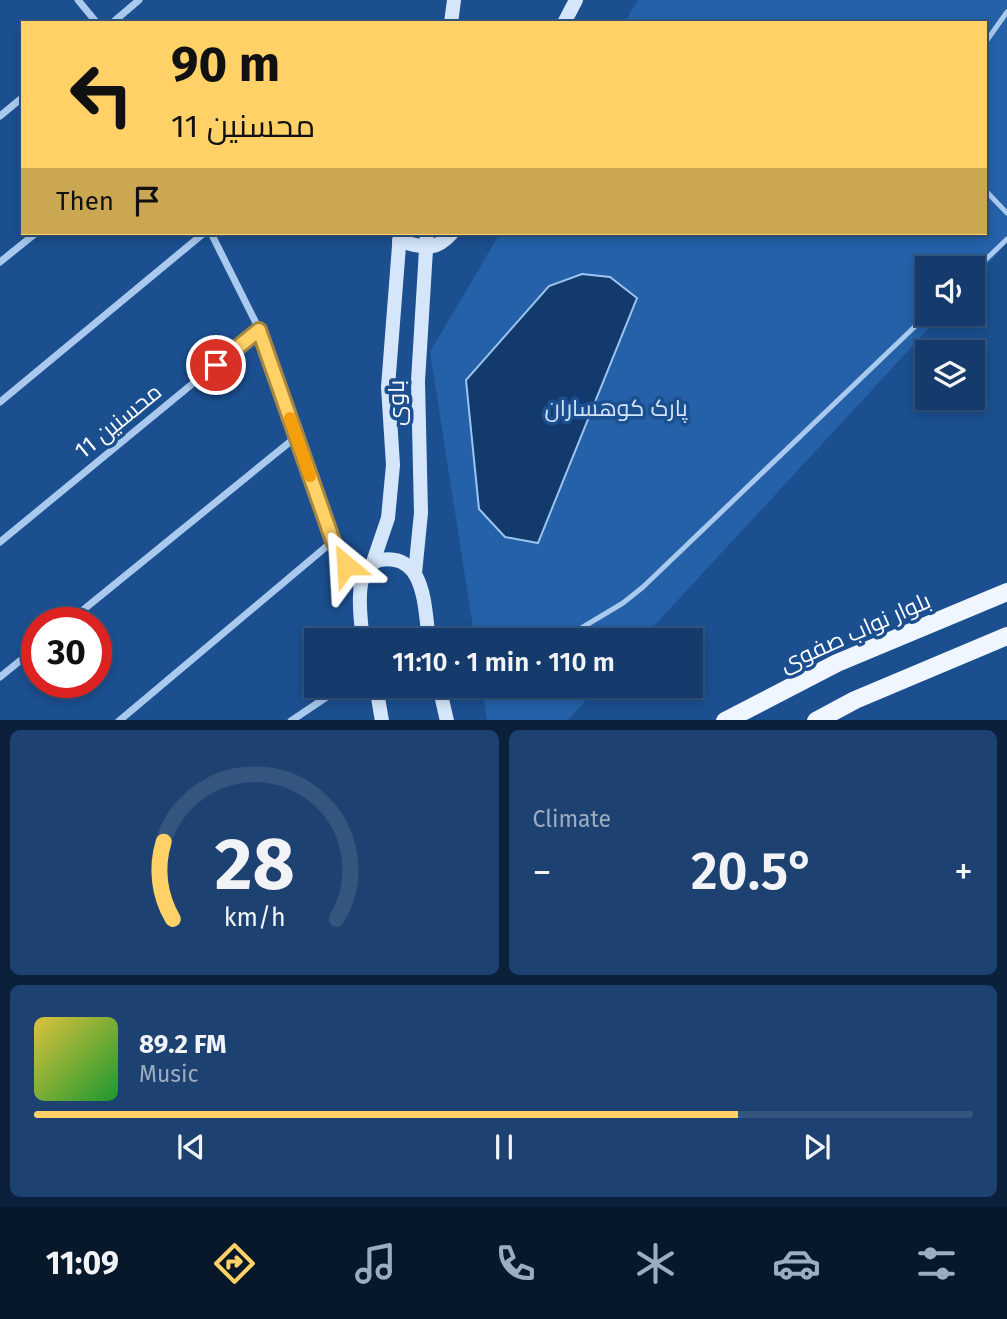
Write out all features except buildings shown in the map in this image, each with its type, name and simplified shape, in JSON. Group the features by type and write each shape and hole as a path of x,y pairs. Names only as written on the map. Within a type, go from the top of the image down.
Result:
{"main road":[{"name":"بلوار نواب صفوی","path":"725,720 837,663 1007,592"},
{"path":"816,720 855,700 1007,636"}],"street":[{"path":"78,0 95,21"},
{"path":"114,21 139,0"},
{"path":"451,21 454,0"},
{"path":"565,21 576,0"},
{"path":"0,116 21,99"},
{"path":"0,262 34,235"},
{"path":"0,402 202,235"},
{"path":"212,235 259,330 333,541 359,588 362,628"},
{"path":"400,237 427,240 441,245 450,235"},
{"name":"باوی","path":"359,588 362,576 372,565 388,518 393,465 388,387 400,237"},
{"name":"باوی","path":"415,573 421,513 418,381 427,240"},
{"name":"محسنین 11","path":"0,542 259,330"},
{"path":"87,607 296,437"},
{"path":"119,720 333,541"},
{"path":"372,565 385,558 402,561 415,573 422,594 427,628"},
{"path":"0,677 21,661"},
{"path":"291,720 325,698"},
{"path":"378,698 382,720"},
{"path":"442,698 447,720"}],"lane":[{"path":"987,40 1007,12"},
{"path":"987,192 1007,213"},
{"path":"985,260 1007,239"},
{"path":"581,628 624,603 643,587 915,326"}],"green space":[{"name":"پارک کوهساران","path":"638,0 1007,0 1007,243 985,267 985,256 915,256 915,326 931,326 915,340 915,343 652,628 473,628 430,352 499,235 987,235 987,21 625,21"},
{"path":"484,698 588,698 568,720 487,720"}],"shaded area":[{"path":"582,274 610,277 637,298 538,543 505,537 479,509 466,380 549,286"}],"slow traffic":[{"path":"290,418 310,476"}],"route":[{"path":"216,365 259,330 333,541 346,565"}]}
